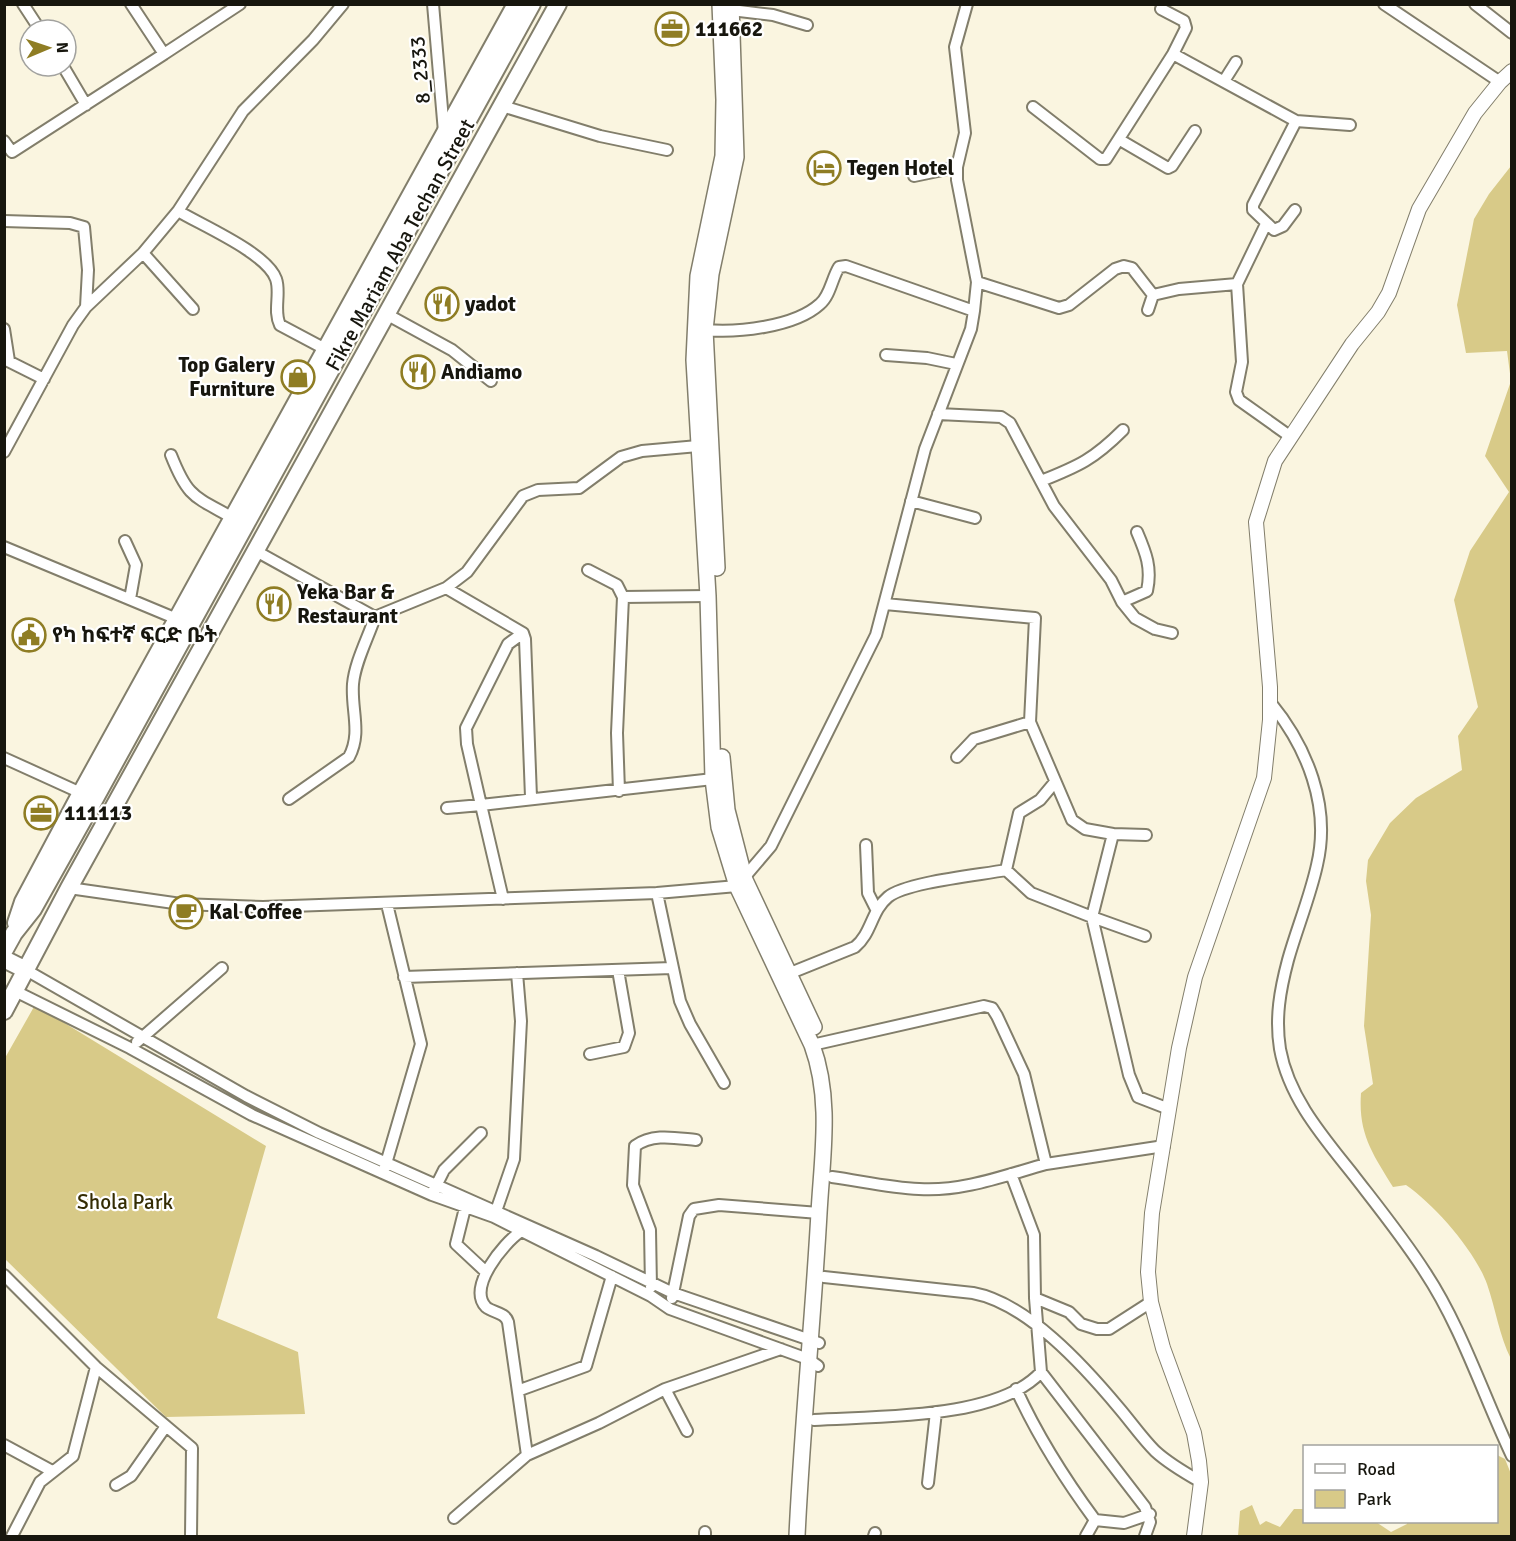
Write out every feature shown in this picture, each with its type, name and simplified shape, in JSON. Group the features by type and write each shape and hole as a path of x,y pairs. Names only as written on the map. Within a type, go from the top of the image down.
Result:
{"main road":[{"path":"14,933 23,902 81,793 183,625 232,518 327,350 444,132 516,4"},
{"name":"Fikre Mariam Aba Techan Street","path":"4,951 14,933 33,909 183,625 532,4"},
{"name":"Fikre Mariam Aba Techan Street","path":"4,1011 10,988 26,970 69,888 558,4"},
{"path":"728,6 730,141 733,177 711,274 705,330 709,532 721,751 727,810 741,883 788,974 832,1083 832,1177 824,1277 815,1342 796,1536"},
{"path":"730,141 698,276 695,313 694,360 698,446 709,532 708,596 713,779 719,827 741,883 816,1044 820,1066 825,1101 815,1342"},
{"path":"183,625 206,640"},
{"path":"4,959 26,970"},
{"path":"805,1536 814,1420 813,1363"}],"street":[{"path":"23,4 32,18"},
{"path":"130,4 164,54"},
{"path":"4,141 8,155 240,4"},
{"path":"4,452 86,308 143,253 178,212 243,111 306,47 343,4"},
{"name":"8_2333","path":"433,4 444,132"},
{"path":"69,888 181,904 263,907 657,893 741,883 771,846 858,676 876,635 925,449 971,329 977,282 959,191 957,167 965,134 955,47 967,4"},
{"path":"1384,4 1500,82"},
{"path":"1475,4 1512,33"},
{"path":"728,6 807,25"},
{"path":"1034,107 1104,161 1120,140 1173,54 1186,24 1161,9"},
{"path":"1173,54 1296,121 1350,124"},
{"path":"1224,81 1236,62"},
{"path":"1194,1536 1201,1482 1194,1433 1163,1348 1151,1302 1148,1272 1152,1213 1169,1109 1196,977 1264,778 1270,702 1256,522 1275,462 1352,344 1378,312 1389,293 1419,209 1475,113 1512,71"},
{"path":"70,78 86,105"},
{"path":"502,106 600,136 668,150"},
{"path":"1295,210 1278,229 1266,225 1254,210 1254,200 1296,121"},
{"path":"1120,140 1168,168 1172,166 1195,132"},
{"path":"914,176 957,167"},
{"path":"178,212 240,244 272,271 277,283 280,325 327,350"},
{"path":"4,220 70,223 84,227 88,270 86,308"},
{"path":"1266,225 1237,284 1242,362 1237,397 1290,437"},
{"path":"143,253 193,309"},
{"path":"705,330 729,332 801,316 820,305 839,267 846,266 974,311"},
{"path":"977,282 1059,308 1069,305 1115,269 1124,266 1132,268 1153,295"},
{"path":"1153,295 1179,289 1237,284"},
{"path":"1148,310 1153,295"},
{"path":"388,315 452,350 491,381"},
{"path":"4,329 7,360 44,380"},
{"path":"886,355 927,358 956,364"},
{"path":"938,414 1001,417 1010,423 1054,506 1111,580 1122,602 1135,618 1155,629 1172,633"},
{"path":"1041,481 1084,464 1101,453 1123,430"},
{"path":"289,799 349,757 354,747 357,736 353,682 375,617 446,588 467,572 523,495 538,489 579,488 621,457 642,451 698,446"},
{"path":"171,455 181,481 191,495 232,518"},
{"path":"911,501 975,518"},
{"path":"1122,602 1147,591 1149,566 1137,532"},
{"path":"124,541 136,565 130,599"},
{"path":"4,547 130,599 183,625"},
{"path":"256,551 375,617"},
{"path":"588,570 617,585 623,597 617,733 619,791"},
{"path":"446,588 523,633 531,797"},
{"path":"623,597 708,596"},
{"path":"885,604 1035,618 1030,722 1072,820 1078,826 1113,834 1146,835"},
{"path":"503,899 467,744 466,728 508,644 523,633"},
{"path":"1270,702 1288,724 1313,776 1322,811 1322,840 1317,866 1277,1002 1280,1050 1290,1080 1312,1122 1386,1216 1426,1274 1462,1344 1512,1456"},
{"path":"957,757 974,739 1030,722"},
{"path":"4,758 81,793"},
{"path":"447,808 531,797 619,791 713,779"},
{"path":"1006,870 1019,813 1040,800 1055,782"},
{"path":"1113,834 1092,917 1129,1075 1138,1097 1169,1109"},
{"path":"866,845 868,893 876,909"},
{"path":"788,974 855,947 868,932 876,909 889,896 898,891 1006,870"},
{"path":"1006,870 1031,893 1145,936"},
{"path":"657,893 680,1001 690,1024 724,1083"},
{"path":"384,1168 421,1044 387,904"},
{"path":"130,1048 222,968"},
{"path":"404,977 672,968"},
{"path":"26,970 142,1038 384,1168"},
{"path":"590,1054 624,1047 627,1042 629,1033 618,970"},
{"path":"495,1214 514,1159 521,1022 517,973"},
{"path":"10,988 130,1048 252,1115 495,1214 673,1293 815,1342"},
{"path":"816,1044 984,1006 992,1008 1024,1074 1046,1164"},
{"path":"434,1190 444,1170 481,1133"},
{"path":"651,1296 650,1230 633,1185 635,1146 644,1140 663,1137 696,1140"},
{"path":"832,1177 918,1190 939,1189 1046,1164 1164,1146"},
{"path":"1011,1174 1034,1235 1035,1298 1041,1372 1150,1514"},
{"path":"434,1190 465,1208 495,1214 520,1232 651,1296 670,1309 813,1363"},
{"path":"670,1309 688,1216 694,1209 719,1205 819,1213"},
{"path":"465,1208 456,1244 486,1272"},
{"path":"520,1232 508,1240 486,1272 482,1287 483,1302 487,1307 507,1318 520,1390 527,1455"},
{"path":"4,1275 96,1367 192,1448 191,1536"},
{"path":"520,1390 586,1366 612,1276"},
{"path":"824,1277 991,1296 1037,1325 1094,1379 1157,1453 1201,1482"},
{"path":"1035,1298 1069,1312 1080,1324 1097,1329 1109,1329 1151,1302"},
{"path":"454,1518 527,1455 665,1389 781,1349"},
{"path":"12,1536 40,1482 73,1456 96,1367"},
{"path":"814,1420 936,1412 983,1405 1016,1389 1041,1372"},
{"path":"665,1389 687,1431"},
{"path":"1016,1389 1036,1432 1060,1473 1095,1520 1124,1523 1150,1514"},
{"path":"928,1483 936,1412"},
{"path":"116,1485 132,1476 166,1426"},
{"path":"4,1445 52,1471"},
{"path":"1145,1536 1150,1514"},
{"path":"1086,1536 1095,1520"}],"green space":[{"path":"1511,166 1511,381 1507,351 1466,353 1457,305 1474,219 1489,194"},
{"path":"1511,381 1511,1359 1503,1341 1487,1284 1464,1243 1429,1204 1406,1185 1393,1187 1379,1164 1365,1132 1361,1093 1373,1084 1364,1026 1371,915 1366,881 1368,860 1390,823 1416,798 1462,770 1458,736 1478,707 1454,600 1470,551 1509,492 1485,456"},
{"name":"Shola Park","path":"35,1005 266,1146 217,1318 298,1352 305,1414 166,1417 5,1259 5,1058"},
{"path":"1498,1456 1505,1459 1511,1474 1511,1536 1238,1536 1240,1511 1252,1505 1260,1525 1266,1521 1280,1527 1294,1509 1303,1509 1303,1523 1378,1523 1391,1532 1407,1524 1498,1523"}],"place":[{"name":"111662","path":"672,29"},
{"name":"Tegen Hotel","path":"824,168"},
{"name":"yadot","path":"442,304"},
{"name":"Andiamo","path":"418,372"},
{"name":"Top Galery Furniture","path":"298,377"},
{"name":"Yeka Bar & Restaurant","path":"274,604"},
{"name":"የካ ከፍተኛ ፍርድ ቤት","path":"29,635"},
{"name":"111113","path":"41,813"},
{"name":"Kal Coffee","path":"186,912"}]}
